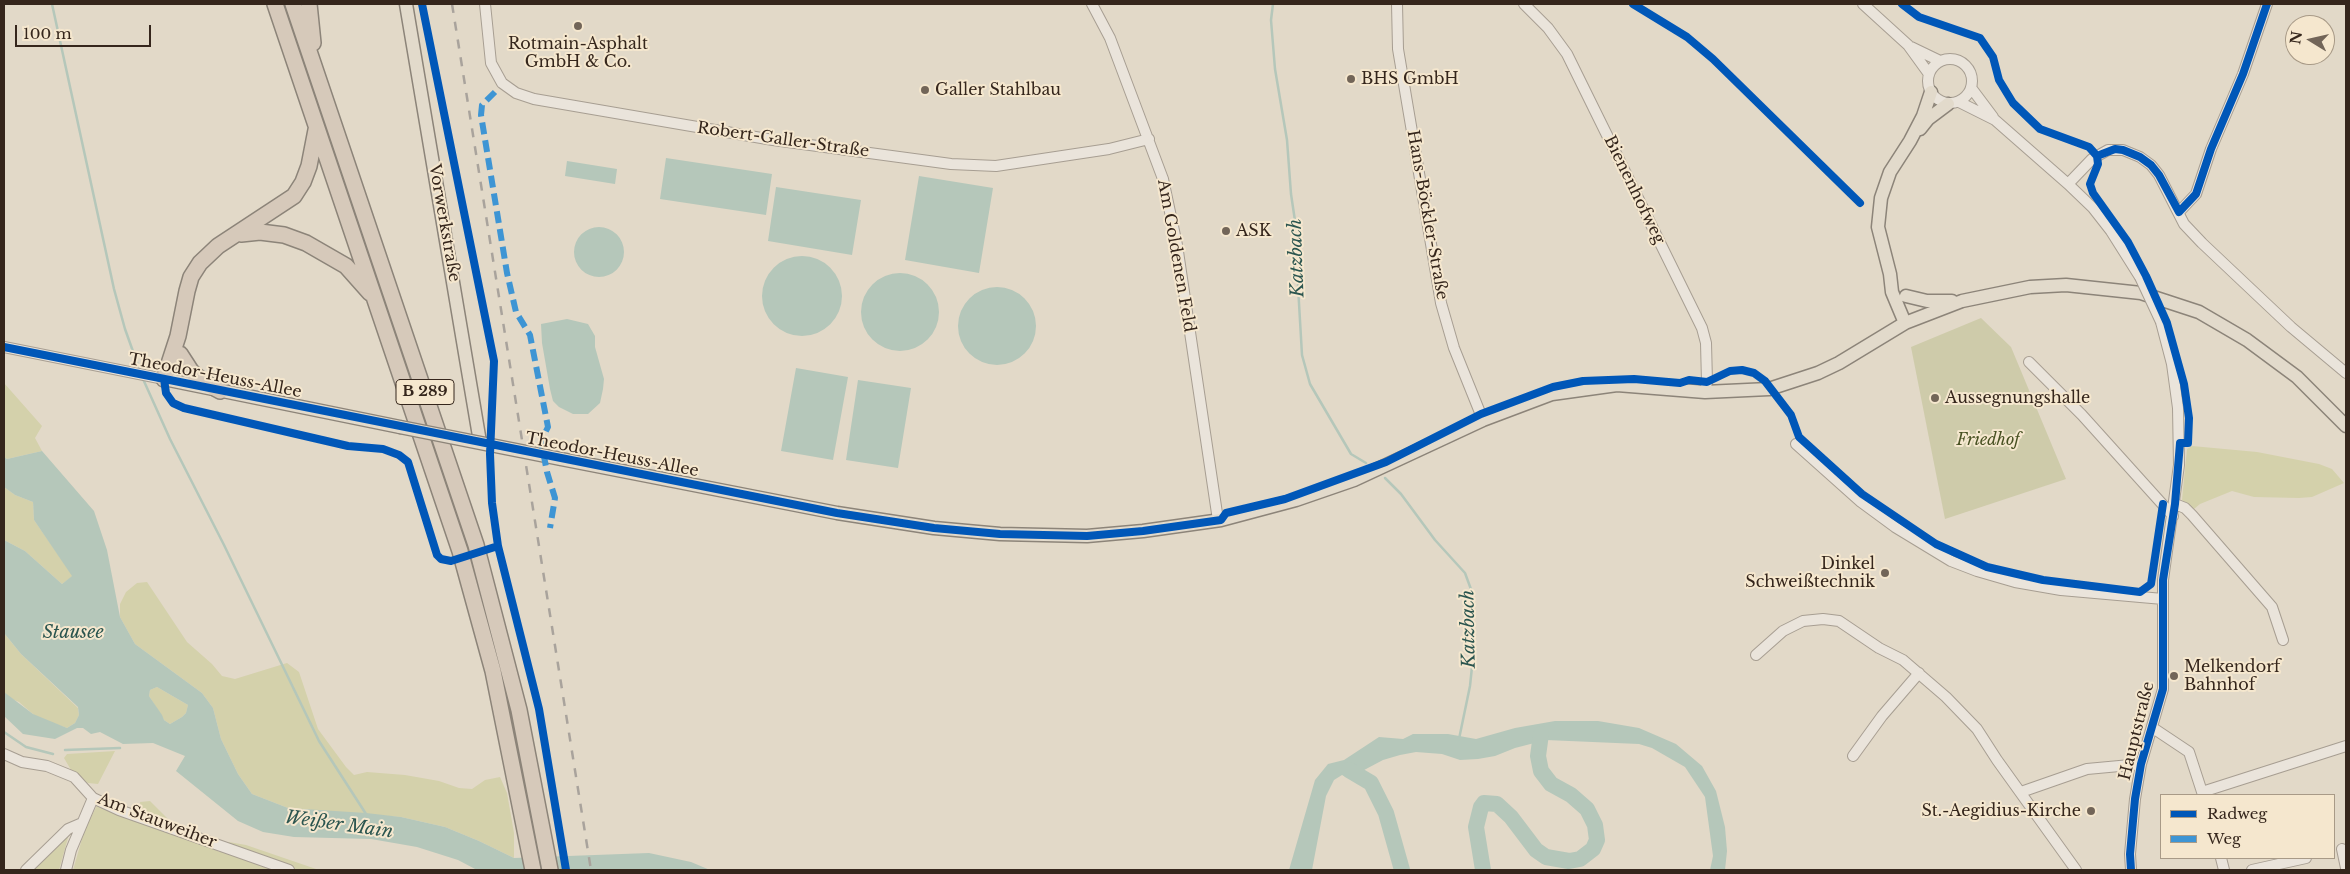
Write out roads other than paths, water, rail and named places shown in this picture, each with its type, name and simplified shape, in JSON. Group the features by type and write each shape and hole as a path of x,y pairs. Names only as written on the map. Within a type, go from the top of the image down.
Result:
{"highway":[{"name":"B 289","path":"275,4 461,557 493,671 533,870"},
{"name":"B 289","path":"293,4 478,552 520,710 550,870"},
{"path":"309,4 316,71"},
{"path":"169,380 191,278 200,263 218,246 294,196 303,182 309,166 317,126"},
{"path":"237,235 260,232 284,235 306,243 346,266 374,298"},
{"path":"178,336 180,354 191,371 204,382 220,391"},
{"path":"169,380 180,354"}],"main road":[{"name":"Vorwerkstraße","path":"406,4 468,361 480,442"},
{"path":"1910,320 1895,301 1878,227 1881,198 1890,172 1923,116 1931,92"},
{"path":"1910,141 1928,119 1953,103"},
{"path":"1890,274 1906,296 1910,320"},
{"path":"1906,296 1926,301 1962,301 2030,287 2066,284 2141,293 2199,312 2247,340 2297,377 2346,426"},
{"name":"Theodor-Heuss-Allee","path":"169,380 837,513 934,528 1000,534 1087,536 1143,531 1249,514 1354,480 1483,420 1552,394 1593,387 1647,386 1705,392 1769,389 1796,381 1839,363 1910,320 1962,301"}],"street":[{"name":"Robert-Galler-Straße","path":"485,4 491,64 502,83 516,93 534,99 773,140 951,164 996,166 1101,150 1149,139"},
{"name":"Am Goldenen Feld","path":"1092,4 1110,38 1163,179 1177,245 1218,520"},
{"name":"Hans-Böckler-Straße","path":"1397,4 1395,11 1398,49 1442,303 1454,348 1483,420"},
{"name":"Bienenhofweg","path":"1524,4 1548,28 1567,54 1702,328 1706,343 1707,382 1705,392"},
{"path":"1863,4 1908,45 1929,74 1931,92 1938,100 1953,103 1995,120"},
{"path":"2179,212 2196,194 2211,149 2243,74 2267,4"},
{"path":"1908,45 1940,61 1953,59 1965,64 1972,76 1972,89 1995,120"},
{"path":"1929,74 1940,61"},
{"path":"1953,103 1964,99 1972,89"},
{"name":"Hauptstraße","path":"1995,120 2068,184 2093,208 2111,231 2140,276 2161,322 2172,364 2178,408 2180,443 2175,504 2163,599 2163,689 2142,764 2135,798 2130,854 2131,870"},
{"path":"2068,184 2092,159 2108,150 2123,150 2140,157 2152,165 2164,183 2184,224 2291,327 2346,373"},
{"name":"Theodor-Heuss-Allee","path":"4,347 169,380"},
{"path":"2029,362 2082,415 2173,516"},
{"path":"1796,444 1861,502 1895,527 1951,561 2015,582 2061,590 2163,599"},
{"path":"2175,504 2185,508 2192,515 2272,607 2283,640"},
{"path":"1756,655 1783,631 1803,621 1823,619 1839,621 1879,648 1903,660 1977,729 2076,870"},
{"path":"1853,756 1882,716 1919,673"},
{"path":"2153,728 2190,752 2202,794 2346,746"},
{"name":"Am Stauweiher","path":"4,754 22,762 47,766 74,777 93,798 119,810 289,870"},
{"path":"2021,792 2087,769 2142,764"},
{"path":"66,870 82,823 93,798"},
{"path":"26,870 68,829 82,823"},
{"path":"2341,850 2346,868"},
{"path":"2259,870 2302,859"}],"water":[{"path":"666,158 772,174 766,215 660,199"},
{"path":"567,161 617,169 615,184 565,176"},
{"path":"919,176 993,188 979,273 905,260"},
{"path":"776,187 861,200 852,255 768,241"},
{"path":"599,227 617,234 624,252 617,270 599,277 581,270 574,252 581,234"},
{"path":"802,256 817,259 830,268 839,281 842,296 839,311 830,324 817,333 802,336 787,333 774,324 765,311 762,296 765,281 774,268 787,259"},
{"path":"900,273 915,276 928,284 936,297 939,312 936,327 928,340 915,348 900,351 885,348 872,340 864,327 861,312 864,297 872,284 885,276"},
{"path":"997,287 1012,290 1025,298 1033,311 1036,326 1033,341 1025,354 1012,362 997,365 982,362 969,354 961,341 958,326 961,311 969,298 982,290"},
{"path":"567,319 588,324 595,336 595,347 604,379 600,403 588,414 573,414 559,407 553,401 550,389 542,343 541,324"},
{"path":"796,368 848,377 833,460 781,451"},
{"path":"858,380 911,388 898,468 846,460"},
{"name":"Stausee","path":"42,451 94,511 107,550 120,617 135,644 202,693 213,708 221,739 238,774 252,794 288,808 401,817 445,827 514,858 649,853 691,862 710,870 477,870 458,860 417,847 371,839 294,837 263,832 238,821 176,771 185,756 153,743 123,744 100,732 91,734 83,728 77,728 55,739 23,734 4,716 4,692 33,714 67,728 75,723 79,715 78,707 21,654 4,633 4,540 25,551 62,584 72,576 34,520 33,502 15,495 4,487 4,457 7,459","holes":["157,687 188,705 186,713 170,724 164,720 149,696 150,690"]},
{"path":"1555,721 1598,721 1639,728 1676,744 1702,766 1716,791 1725,827 1727,851 1725,870 1710,870 1713,856 1705,797 1685,767 1652,748 1639,744 1546,740 1515,748 1495,756 1478,759 1460,760 1442,754 1416,752 1383,760 1349,778 1342,775 1334,780 1326,796 1312,870 1289,870 1315,780 1328,764 1344,760 1379,737 1403,739 1413,734 1448,734 1476,739 1515,728"}],"waterway":[{"path":"52,4 114,289 125,329 140,371"},
{"name":"Katzbach","path":"1273,4 1271,20 1275,69 1287,140 1291,194 1301,261 1298,286 1302,355 1310,384 1351,454 1366,463"},
{"name":"Weißer Main","path":"143,379 170,439 224,545 319,741 366,814"},
{"name":"Katzbach","path":"1385,478 1401,494 1435,540 1465,573 1472,592 1473,657 1470,686 1459,739"},
{"path":"4,732 26,747 53,754"},
{"path":"1483,870 1476,827 1481,807 1484,803 1497,804 1511,817 1536,850 1546,857 1569,861 1580,859 1593,849 1597,840 1595,825 1587,809 1571,795 1551,784 1541,771 1538,756 1541,734"},
{"path":"65,750 120,748"},
{"path":"1349,770 1371,783 1386,813 1402,870"}],"railway":[{"path":"452,4 591,870"}],"place":[{"name":"Rotmain-Asphalt GmbH & Co.","path":"578,26"},
{"name":"BHS GmbH","path":"1351,79"},
{"name":"Galler Stahlbau","path":"925,90"},
{"name":"ASK","path":"1226,231"},
{"name":"Aussegnungshalle","path":"1935,398"},
{"name":"Dinkel Schweißtechnik","path":"1885,573"},
{"name":"Melkendorf Bahnhof","path":"2174,676"},
{"name":"St.-Aegidius-Kirche","path":"2091,811"}],"park label":[{"name":"Friedhof","path":"1988,440"}]}
